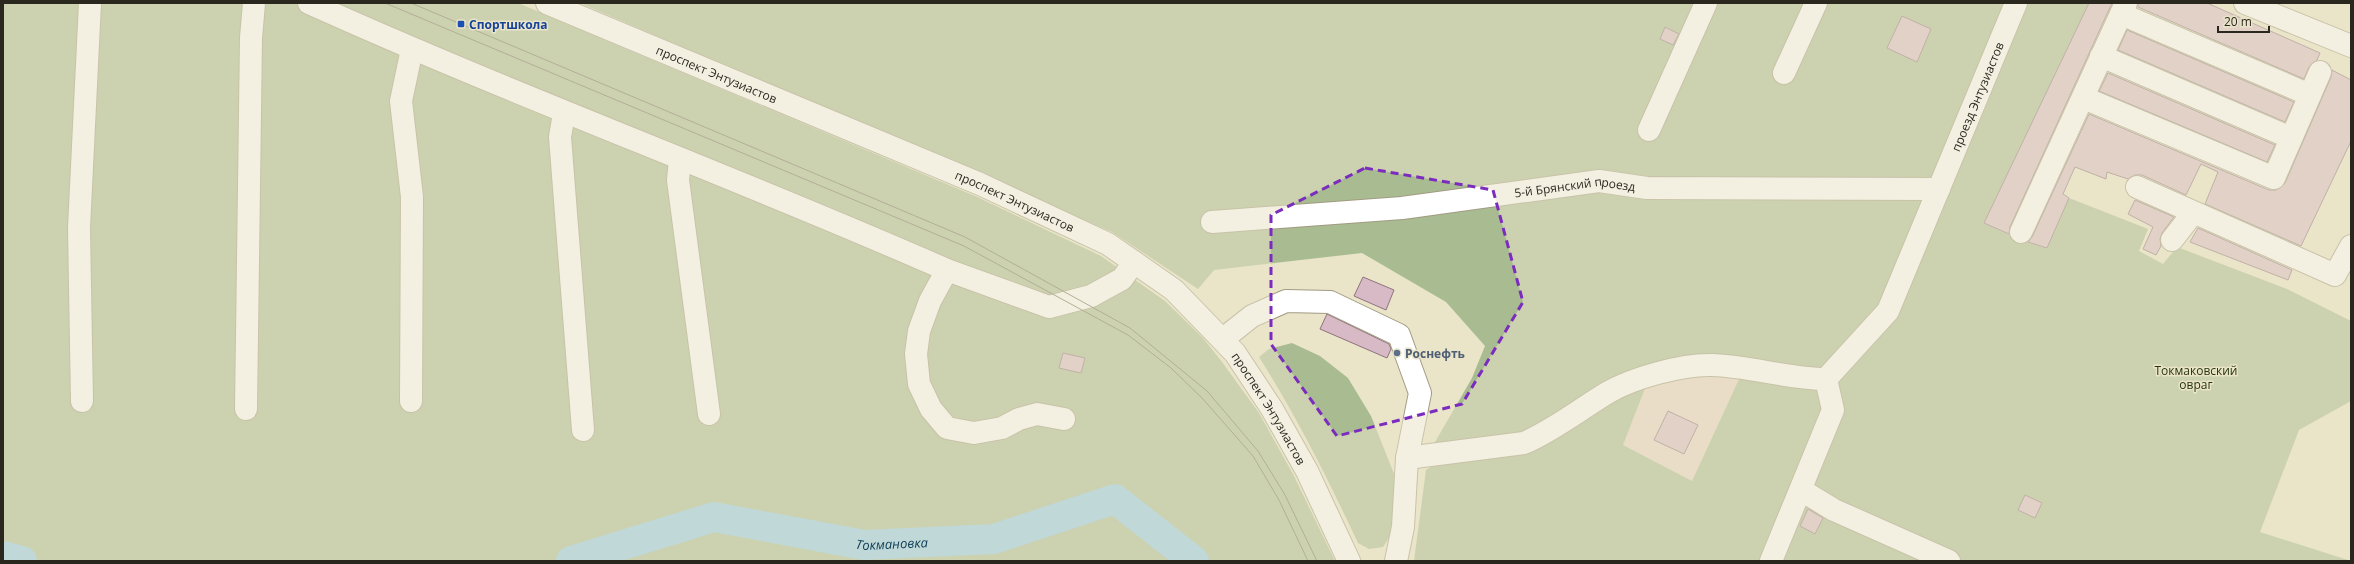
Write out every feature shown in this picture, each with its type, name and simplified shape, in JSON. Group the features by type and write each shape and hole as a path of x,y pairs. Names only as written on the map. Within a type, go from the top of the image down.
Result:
{"street":[{"path":"82,402 80,228 90,3"},
{"path":"246,409 251,38 254,3"},
{"path":"309,3 412,49 564,113 813,211 948,270 1049,307 1091,296 1122,279 1134,262"},
{"name":"проспект Энтузиастов","path":"547,3 980,184 1108,244 1134,262 1174,290 1223,339 1272,409 1307,471 1349,561"},
{"path":"1649,130 1706,3"},
{"path":"1784,73 1816,3"},
{"name":"проезд Энтузиастов","path":"1826,379 1888,311 2016,3"},
{"path":"2245,3 2351,46"},
{"path":"2021,232 2084,98 2101,56 2124,8 2310,95"},
{"path":"411,401 412,197 401,100 412,49"},
{"path":"2101,56 2291,138"},
{"path":"2084,98 2274,178 2320,72"},
{"path":"564,113 560,137 583,430"},
{"path":"680,158 678,180 709,414"},
{"name":"5-й Брянский проезд","path":"1212,222 1402,208 1599,181 1647,188 1939,189"},
{"path":"2138,187 2193,213 2335,275 2351,246"},
{"path":"2172,240 2193,213"},
{"path":"948,270 930,301 919,331 916,354 919,384 931,409 947,428 974,433 1002,428 1019,419 1036,414 1064,419"},
{"path":"1223,339 1252,316 1286,301 1330,302 1399,335 1420,393 1407,458 1403,527 1396,561"},
{"path":"1407,458 1524,443 1540,436 1609,392 1668,369 1711,365 1786,374 1811,379 1826,379 1833,410 1771,561"},
{"path":"1801,490 1834,510 1949,561"}],"highlighted area":[{"path":"1365,168 1493,190 1523,302 1462,404 1337,436 1271,344 1271,215"}],"shaded area":[{"path":"1707,370 1740,377 1692,481 1623,445 1646,386"}],"green space":[{"path":"3,3 518,3 975,196 1101,256 1165,301 1203,338 1222,362 1259,413 1294,476 1335,561 3,561"},
{"name":"Токмаковский овраг","path":"580,3 2089,3 1984,223 2023,241 2047,248 2069,198 2148,229 2139,251 2163,264 2177,247 2287,289 2351,321 2351,401 2299,430 2260,532 2351,561 1414,561 1426,470 1441,460 1431,449 1472,378 1485,346 1446,302 1362,253 1214,270 1198,289 1112,232","holes":["1707,370 1740,377 1692,481 1623,445 1646,386"]},
{"path":"1292,343 1320,356 1348,378 1371,416 1396,479 1391,535 1383,547 1369,549 1358,543 1312,448 1259,357 1269,349"}],"building":[{"path":"2089,3 2112,3 2010,227 2009,234 1984,223"},
{"path":"2138,3 2207,3 2320,53 2317,60 2309,67 2304,79 2138,7"},
{"path":"1902,16 1931,29 1917,62 1887,48"},
{"path":"1665,27 1679,34 1673,45 1660,39"},
{"path":"2127,30 2294,102 2285,122 2118,50"},
{"path":"2332,70 2351,80 2351,141 2301,246 2205,204 2218,172 2201,164 2186,195 2142,175 2135,175 2128,179 2107,172 2106,179 2075,167 2063,194 2069,198 2047,248 2028,242 2032,237 2089,114 2269,190 2276,190 2285,183 2331,77"},
{"path":"2108,73 2275,145 2267,162 2099,91"},
{"path":"2135,200 2174,217 2162,233 2160,239 2161,246 2156,255 2143,249 2153,227 2128,214"},
{"path":"2198,228 2292,270 2288,280 2190,242"},
{"path":"1363,277 1394,290 1386,310 1354,296"},
{"path":"1327,314 1389,344 1391,349 1387,358 1320,329"},
{"path":"1063,353 1085,358 1081,373 1059,368"},
{"path":"1668,411 1698,425 1684,454 1654,440"},
{"path":"2025,495 2042,503 2035,518 2018,510"},
{"path":"1808,509 1823,518 1815,534 1800,526"}],"waterway":[{"name":"Токмановка","path":"571,561 714,517 864,545 994,539 1115,499 1194,561"},
{"name":"Токмановка","path":"3,556 22,561"}],"tram line":[{"path":"385,3 964,246 1128,335 1171,368 1202,398 1253,456 1279,500 1308,561"},
{"path":"411,3 965,237 1130,328 1207,391 1258,451 1285,495 1317,561"}],"place":[{"name":"Спортшкола","path":"461,24"},
{"name":"Роснефть","path":"1397,353"}]}
